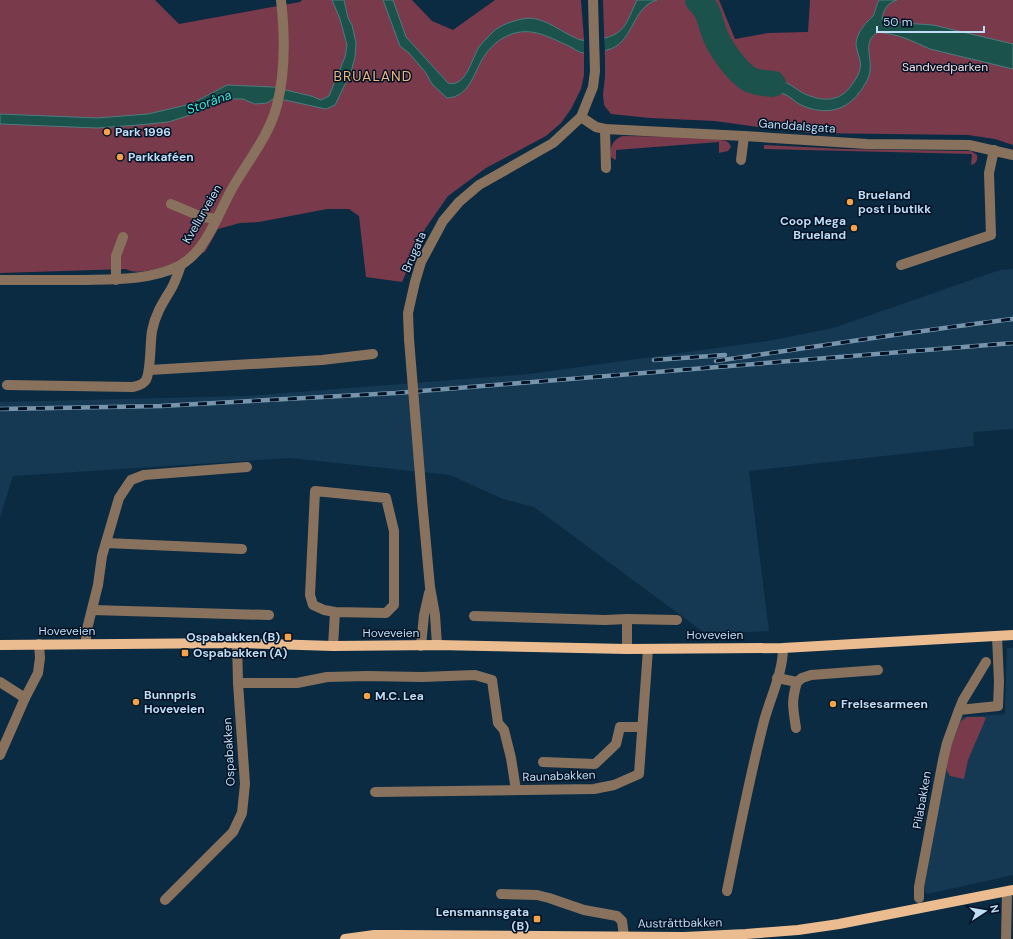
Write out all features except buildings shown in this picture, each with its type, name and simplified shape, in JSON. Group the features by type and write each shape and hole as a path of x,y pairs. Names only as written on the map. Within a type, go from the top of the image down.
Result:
{"main road":[{"name":"Hoveveien","path":"0,645 237,643 333,646 437,645 627,649 782,648 1013,635"},
{"name":"Austråttbakken","path":"348,939 398,935 568,938 624,936 684,938 746,934 798,930 884,916 1010,891"}],"street":[{"name":"Kvellurveien","path":"0,280 116,280 158,274 181,265 198,250 217,219 232,188 267,130 278,101 282,85 285,54 281,0"},
{"name":"Brugata","path":"437,645 422,500 409,339 408,314 414,282 421,262 444,221 459,202 479,185 553,143 581,117 593,87 595,61 593,0"},
{"name":"Ganddalsgata","path":"581,117 596,127 605,129 867,144 969,145 1013,155"},
{"path":"605,129 606,168"},
{"path":"741,160 744,136"},
{"path":"901,265 991,235 989,173 994,150"},
{"path":"171,204 202,217 217,219"},
{"path":"116,280 116,256 123,237"},
{"path":"7,385 133,387 140,385 146,380 149,370 151,336 154,320 159,307 176,278 181,265"},
{"path":"149,370 322,360 373,354"},
{"path":"86,644 86,633 106,543 119,498 131,480 144,475 247,467"},
{"path":"315,490 386,498 394,531 394,605 386,613 335,612 324,610 313,605 310,595 315,490"},
{"path":"106,543 242,549"},
{"name":"Brugata","path":"421,646 424,615 430,587"},
{"path":"92,610 269,615"},
{"path":"333,646 335,612"},
{"path":"474,616 605,620 677,620"},
{"path":"627,619 627,649"},
{"path":"959,710 998,706 999,682 997,636"},
{"name":"Ospabakken","path":"164,900 233,832 242,813 246,784 238,683 237,643"},
{"path":"0,755 25,698 38,673 40,658 39,644"},
{"path":"727,891 749,780 767,710 783,658 782,648"},
{"name":"Raunabakken","path":"376,792 594,789 614,785 639,774 648,649"},
{"name":"Pilabakken","path":"918,898 946,743 963,700 986,662"},
{"path":"796,728 792,707 793,697 797,682 802,678 811,675 878,670"},
{"path":"238,683 297,683 327,677 367,676 475,676 492,680 498,723 504,730 511,758 516,790"},
{"path":"778,678 797,682"},
{"path":"0,682 25,698"},
{"path":"543,762 595,764 616,744 620,727 642,727"},
{"path":"1006,939 1010,891"},
{"path":"502,894 537,895 584,910 617,916 622,921 624,936"}],"shaded area":[{"path":"1013,269 1013,429 973,432 974,446 749,471 769,631 706,634 534,507 503,499 450,475 290,458 13,476 0,517 0,402 248,396 529,374 768,341 833,328 1000,270"},
{"path":"1007,648 1013,648 1013,875 927,894 923,890 950,747 961,717 1005,714"}],"green space":[{"path":"0,0 155,0 179,24 300,2 302,0 412,0 432,21 453,30 495,0 581,0 584,39 584,75 581,89 571,109 561,123 546,136 486,168 448,196 425,229 402,282 366,277 359,216 349,209 327,209 259,222 240,223 218,229 205,252 153,270 133,271 126,269 0,273"},
{"name":"Sandvedparken","path":"603,0 719,0 735,39 768,33 808,32 810,0 1013,0 1013,145 995,139 968,135 811,133 715,121 650,118 611,114 604,105 603,94 605,61"},
{"path":"623,136 716,139 726,141 731,147 728,151 719,153 719,142 616,150 615,160 611,157 612,144 614,141"},
{"path":"764,145 844,149 971,151 977,155 977,159 975,163 971,165 971,154 764,149"},
{"path":"967,717 986,718 968,760 964,779 950,776 946,765 950,748 961,721"}],"water":[{"path":"332,0 344,0 356,43 355,57 351,72 335,105 326,109 285,100 273,99 267,103 255,104 243,99 224,99 201,111 168,122 97,128 0,124 0,114 97,118 148,114 191,104 227,85 273,87 311,96 321,100 329,96 345,57 347,45 340,19"},
{"path":"383,0 393,0 406,37 448,83 454,83 464,77 482,43 494,31 514,21 530,18 537,19 581,40 606,38 619,32 627,22 637,0 657,0 648,4 642,10 623,41 604,51 583,53 545,35 537,33 521,32 503,38 491,48 481,61 467,88 462,93 447,98 432,84 426,73 409,53 400,46"},
{"path":"686,0 705,0 710,5 730,51 738,63 731,69 715,47 705,19 699,9"},
{"path":"879,0 897,0 886,7 882,19 903,23 933,25 1013,44 1013,69 930,49 899,36 878,32 870,40 870,65 867,80 853,100 839,108 824,111 807,108 774,89 747,82 735,75 744,68 785,82 802,93 819,99 832,99 844,94 855,80 860,69 856,45 858,35 866,23 874,15"}],"pier":[{"path":"604,37 605,52 584,55 584,38"}],"waterway":[{"name":"Storåna","path":"698,0 708,13 715,35 721,46 739,71 749,79 761,83 773,84"}],"railway":[{"path":"716,361 1013,319"},
{"path":"0,409 161,406 396,393 1013,343"},
{"path":"654,360 725,355"}],"place":[{"name":"Park 1996","path":"107,132"},
{"name":"Parkkaféen","path":"120,157"},
{"name":"Brueland post i butikk","path":"850,202"},
{"name":"Coop Mega Brueland","path":"854,228"},
{"name":"Ospabakken (B)","path":"288,637"},
{"name":"Ospabakken (A)","path":"185,653"},
{"name":"M.C. Lea","path":"367,696"},
{"name":"Bunnpris Hoveveien","path":"136,702"},
{"name":"Frelsesarmeen","path":"833,704"},
{"name":"Lensmannsgata (B)","path":"537,919"}],"district":[{"name":"BRUALAND","path":"373,76"}]}
